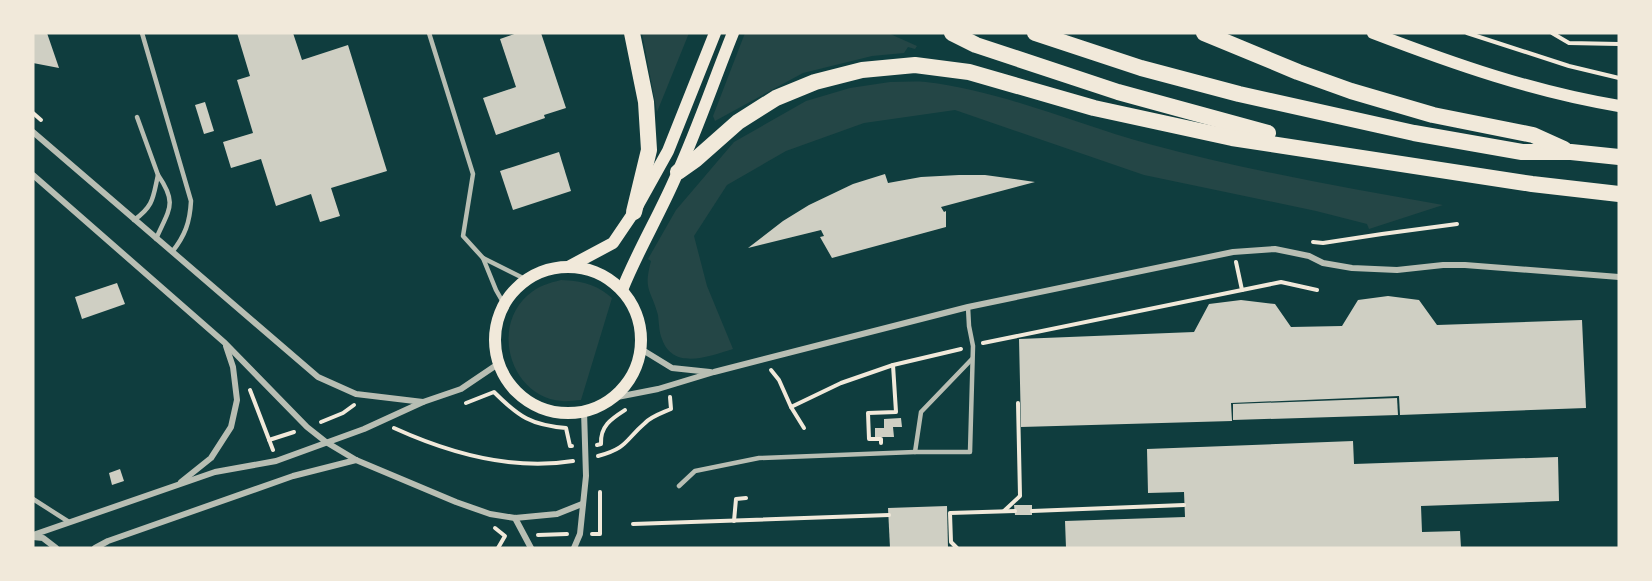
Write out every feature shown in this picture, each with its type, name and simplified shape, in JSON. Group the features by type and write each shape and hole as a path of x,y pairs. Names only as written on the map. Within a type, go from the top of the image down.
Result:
{"highway":[{"path":"633,33 646,102 650,150 634,212"},
{"path":"952,33 976,45 1118,92 1248,128 1379,159"},
{"path":"1035,33 1141,68 1239,94 1414,133 1522,152 1571,152 1619,157"},
{"path":"1204,33 1351,91 1433,115 1533,135 1571,152"},
{"path":"678,172 738,122 776,98 815,82 862,70 915,65 969,72 1094,108 1232,138 1532,184 1619,194"}],"main road":[{"path":"570,266 603,276 622,290 638,318 641,334 635,369 626,385 612,398 594,408 562,413 542,408 523,398 508,382 498,364 495,344 496,323 504,304 527,280 544,271 570,266 613,243 634,212 668,151 715,33"},
{"path":"622,290 635,257 652,228 678,172 733,33"},
{"path":"1373,33 1466,68 1571,98 1619,106"}],"street":[{"path":"33,132 318,377 356,394 423,402"},
{"path":"35,180 225,343 307,427 326,442 356,460 490,514 515,518 557,514 582,504"},
{"path":"612,398 658,389 714,372 968,308 1233,252 1275,249 1309,256 1323,263 1352,268 1397,270 1443,265 1619,277"},
{"path":"176,486 211,459 231,427 237,400 233,367 225,343"},
{"path":"640,349 672,368 714,372"},
{"path":"33,536 215,472 276,460 383,421 423,402 461,389 498,364"},
{"path":"574,548 580,534 586,476 584,411"},
{"path":"95,548 108,541 293,476 356,460"},
{"path":"515,518 531,548"},
{"path":"33,536 43,538 56,548"}],"lane":[{"path":"142,33 191,201 185,234 171,252"},
{"path":"429,33 473,174 463,236 483,258 504,304"},
{"path":"137,117 158,175 171,201 169,211 156,239"},
{"path":"134,220 147,211 153,200 158,175"},
{"path":"483,258 527,280"},
{"path":"679,486 695,471 759,458 970,452 973,346 968,308"},
{"path":"915,452 921,412 972,359"},
{"path":"33,499 69,522"}],"path":[{"path":"1467,33 1569,66 1619,78"},
{"path":"1552,33 1569,43 1619,44"},
{"path":"1303,241 1323,243 1457,224"},
{"path":"1233,252 1242,290"},
{"path":"790,407 841,383 894,365 1016,335 1281,282 1317,290"},
{"path":"882,453 880,439 869,439 868,413 896,412 894,365"},
{"path":"761,373 772,370 790,407 804,428"},
{"path":"466,404 494,392 527,420 544,426 566,428 570,446 601,444 600,435 603,427 628,409"},
{"path":"661,401 682,395"},
{"path":"602,455 615,451 627,443 646,422 671,409 670,399"},
{"path":"1004,511 1020,496 1018,403"},
{"path":"331,417 355,405"},
{"path":"396,429 437,446 481,458 531,463 569,462"},
{"path":"734,521 736,499 746,498"},
{"path":"1032,511 1184,505"},
{"path":"957,548 951,542 948,513 1015,511"},
{"path":"633,524 888,515"},
{"path":"492,526 505,536 498,548"}],"shaded area":[{"path":"642,33 689,33 657,112"},
{"path":"745,33 888,33 917,46 915,49 908,47 904,53 872,56 803,73 715,121 713,116"},
{"path":"890,82 926,82 955,86 1011,100 1121,136 1185,153 1296,178 1443,205 1369,229 1367,224 1316,211 1144,175 955,110 864,123 786,151 727,185 694,236 707,286 733,349 693,359 674,355 667,349 661,336 658,315 649,290 648,278 651,261 648,259 676,210 734,142 806,101 850,88"},
{"path":"561,280 588,284 612,298 581,400 564,401 544,397 530,387 519,374 512,359 509,342 510,325 516,309 528,295 540,287"}],"building":[{"path":"33,33 47,33 59,68 33,63"},
{"path":"237,33 293,33 302,60 348,45 387,171 331,188 340,216 320,222 311,194 276,206 261,159 231,168 223,142 253,133 237,80 250,76"},
{"path":"517,33 541,33 566,108 496,135 483,98 516,87 500,39"},
{"path":"205,102 214,131 204,134 195,105"},
{"path":"559,152 571,191 513,210 500,171"},
{"path":"885,174 888,183 921,177 959,175 985,175 1035,182 941,207 944,212 946,211 946,227 832,258 820,237 824,236 821,230 748,248 783,221 809,205 853,184"},
{"path":"117,283 125,304 82,319 75,297"},
{"path":"1388,296 1419,300 1437,325 1582,320 1586,408 1400,415 1399,396 1231,403 1232,421 1021,427 1019,339 1194,332 1209,304 1241,300 1275,304 1291,327 1342,326 1358,300"},
{"path":"1397,398 1398,415 1233,420 1233,404"},
{"path":"901,418 902,427 893,427 894,437 875,437 875,428 884,428 884,419"},
{"path":"1353,441 1354,464 1558,457 1559,501 1421,506 1422,532 1460,531 1461,548 1066,548 1065,521 1185,517 1184,492 1148,493 1147,449"},
{"path":"120,469 124,481 112,485 109,473"},
{"path":"1014,505 1032,505 1032,515 1015,515"},
{"path":"947,506 948,548 890,548 888,508"}]}
